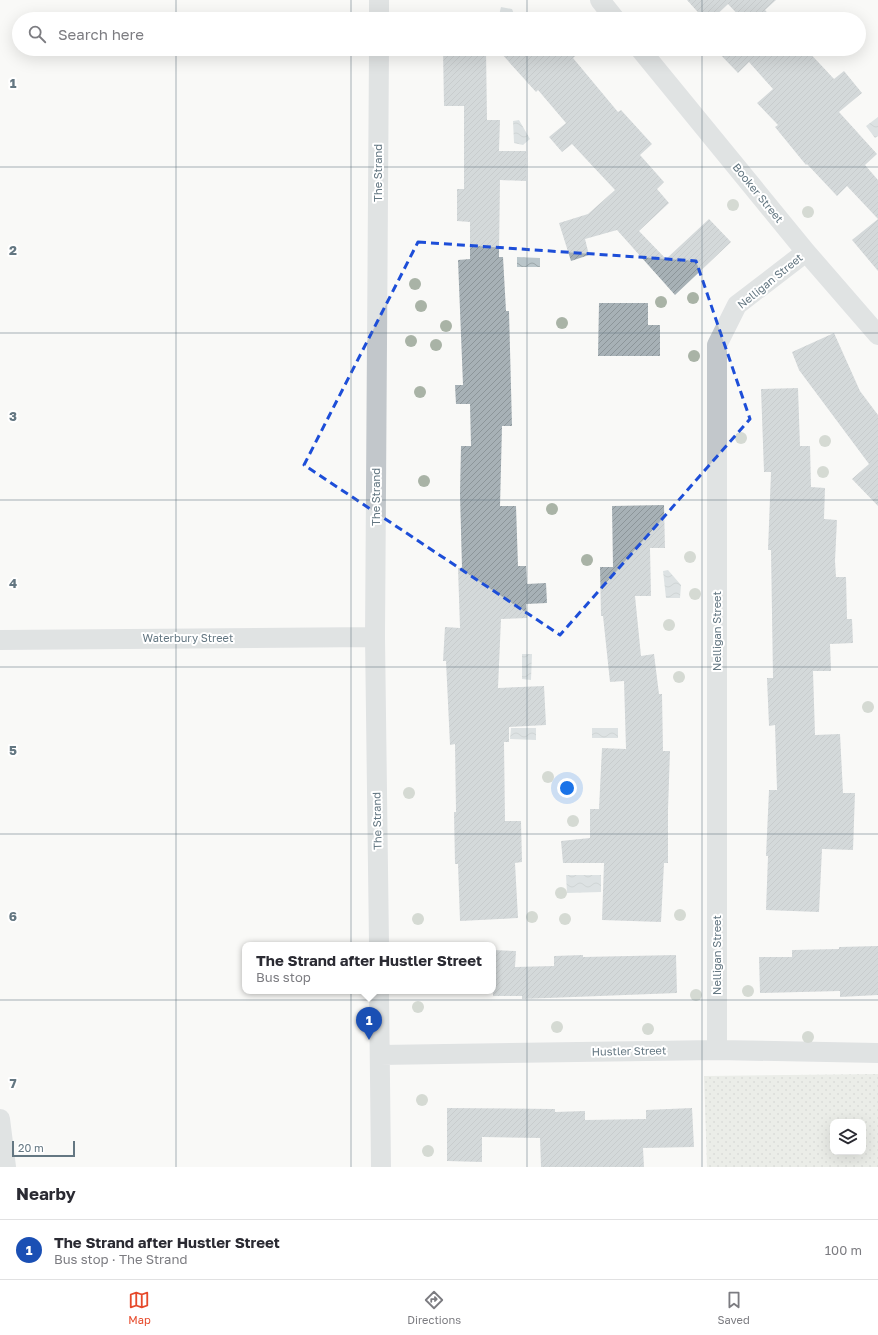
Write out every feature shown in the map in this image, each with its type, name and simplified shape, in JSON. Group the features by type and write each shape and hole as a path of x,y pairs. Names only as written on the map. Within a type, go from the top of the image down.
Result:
{"street":[{"path":"379,0 379,12"},
{"path":"600,0 610,12"},
{"name":"The Strand","path":"379,56 376,637 379,942"},
{"name":"Booker Street","path":"646,56 806,252 878,335"},
{"name":"Nelligan Street","path":"717,1050 718,345 737,304 806,252"},
{"name":"Waterbury Street","path":"0,640 376,637"},
{"path":"379,994 380,1167"},
{"name":"Hustler Street","path":"380,1055 717,1050 878,1053"},
{"path":"0,1118 6,1167"}],"highlighted area":[{"path":"418,242 696,261 750,419 560,635 304,465"}],"shaded area":[{"path":"878,1074 878,1167 707,1167 704,1076"}],"water":[{"path":"501,7 512,9 513,12 500,12"},
{"path":"878,117 878,136 875,138 866,126"},
{"path":"519,120 530,139 523,145 514,143 513,121"},
{"path":"517,257 540,258 540,267 517,267"},
{"path":"668,570 681,585 680,598 666,598 663,571"},
{"path":"522,654 532,654 531,680 522,679"},
{"path":"511,728 536,728 536,740 510,739"},
{"path":"592,728 618,728 618,738 592,738"},
{"path":"566,875 601,875 601,892 567,893"}],"building":[{"path":"687,0 776,0 765,10 767,12 735,12 728,4 719,12 698,12"},
{"path":"443,56 486,56 487,120 500,120 499,151 526,151 526,181 500,180 499,257 503,257 506,311 509,311 512,426 502,426 500,506 516,506 518,566 526,566 527,584 546,583 547,603 526,604 527,618 501,619 498,688 544,686 546,725 509,727 509,742 504,742 505,821 521,821 522,862 515,863 518,918 460,921 458,864 455,864 455,744 450,745 446,661 443,661 445,627 460,628 458,568 462,568 460,494 461,446 471,446 470,404 456,404 455,385 463,385 458,260 470,259 470,222 457,221 457,189 464,189 464,106 444,106"},
{"path":"504,56 575,56 573,58 618,112 621,110 652,144 640,155 664,182 657,189 669,203 639,231 666,259 709,219 731,242 675,295 617,230 585,239 589,255 571,261 559,223 588,214 615,190 572,144 562,152 549,137 566,123 538,90 536,92"},
{"path":"722,56 813,56 834,79 844,71 862,93 839,112 877,154 865,165 878,180 878,219 847,186 837,196 807,164 806,165 775,127 778,125 757,103 773,89 749,62 738,73"},
{"path":"878,219 878,271 852,240"},
{"path":"599,303 648,303 648,325 660,325 660,356 598,356"},
{"path":"834,333 860,391 878,415 878,506 852,479 869,464 799,370 792,352"},
{"path":"798,388 800,446 810,446 811,487 825,488 824,519 837,520 835,561 836,577 846,577 847,619 852,619 853,643 830,644 831,671 813,671 815,735 840,734 843,793 855,793 853,850 822,849 819,912 766,910 768,856 766,856 769,790 777,790 775,725 769,726 767,678 773,678 771,550 768,550 771,472 764,472 761,389"},
{"path":"664,505 665,548 650,548 651,596 635,596 641,656 654,654 659,694 662,694 663,751 670,751 668,863 664,863 661,922 602,920 604,863 563,863 561,841 590,838 590,809 599,809 602,748 626,749 624,681 610,682 603,616 601,616 600,567 613,567 612,506"},
{"path":"878,946 878,995 840,997 840,991 760,993 759,957 792,957 792,950"},
{"path":"496,950 516,951 515,967 554,966 554,956 583,955 583,957 676,955 677,993 522,999 522,996 493,996 493,994 496,994"},
{"path":"447,1108 555,1109 555,1112 585,1111 585,1120 646,1119 646,1110 692,1108 694,1147 643,1148 644,1167 541,1167 540,1138 482,1137 482,1162 447,1161"}],"place":[{"name":"The Strand after Hustler Street","path":"369,1040"}]}
